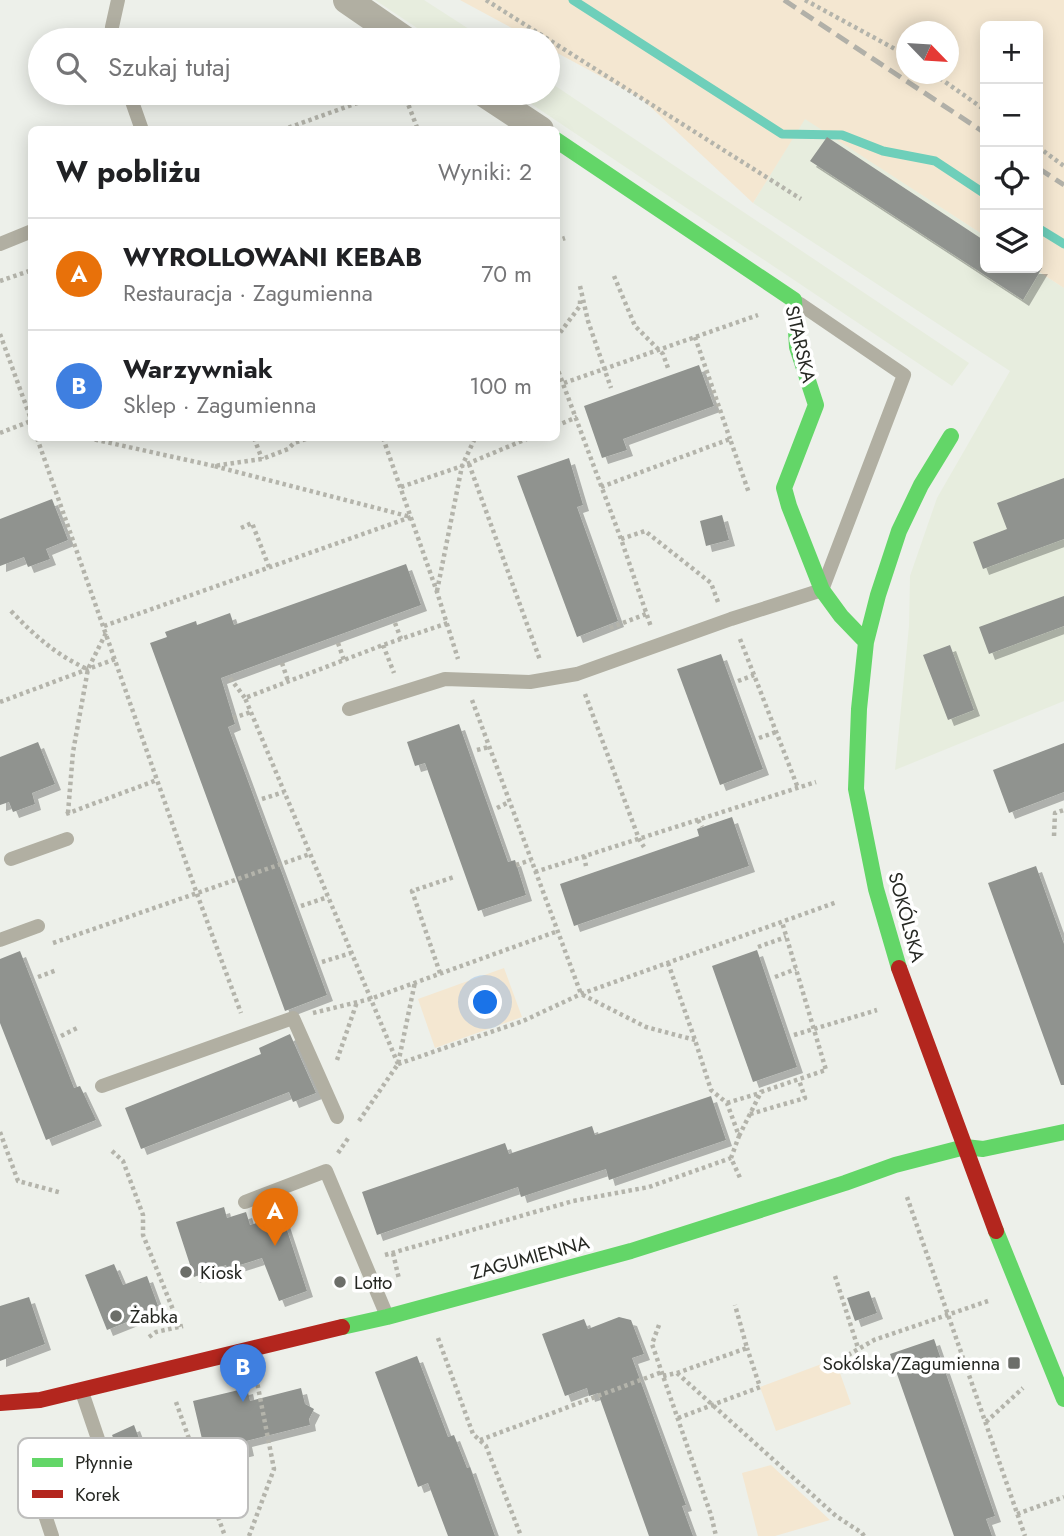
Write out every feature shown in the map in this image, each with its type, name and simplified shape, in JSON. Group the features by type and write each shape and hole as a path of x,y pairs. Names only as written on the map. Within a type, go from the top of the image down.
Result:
{"street":[{"path":"347,0 388,28"},
{"path":"502,105 534,126"},
{"name":"SITARSKA","path":"560,143 794,300 797,347 816,405 784,488 822,590 841,616 866,642"},
{"name":"SOKÓLSKA","path":"951,436 921,485 899,531 878,595 866,642 859,709 856,789 876,889 903,983 987,1209 1064,1399"},
{"name":"ZAGUMIENNA","path":"0,1403 40,1400 387,1317 631,1251 895,1165 965,1147 984,1149 1064,1132"}],"lane":[{"path":"111,28 118,0"},
{"path":"133,105 141,126"},
{"path":"0,244 28,233"},
{"path":"349,709 445,679 530,682 577,674 732,618 822,590 904,375 794,300"},
{"path":"11,859 67,839"},
{"path":"0,940 38,926"},
{"path":"102,1086 293,1018 337,1117"},
{"path":"246,1202 326,1171 387,1317"},
{"path":"81,1390 97,1438"},
{"path":"46,1518 52,1536"}],"path":[{"path":"486,0 530,28"},
{"path":"806,0 896,50"},
{"path":"560,47 801,199"},
{"path":"948,84 980,106"},
{"path":"293,126 352,105"},
{"path":"409,105 417,126"},
{"path":"1043,151 1064,166"},
{"path":"560,240 565,238"},
{"path":"0,281 28,271"},
{"path":"614,276 635,326 660,349 668,368"},
{"path":"560,333 580,306 580,286 588,321 611,388"},
{"path":"564,383 775,310 794,300"},
{"path":"0,334 28,413"},
{"path":"695,337 752,501"},
{"path":"560,374 657,646"},
{"path":"560,424 577,417"},
{"path":"0,432 28,423"},
{"path":"601,487 730,439"},
{"path":"38,441 249,1034"},
{"path":"68,814 73,752 88,669 105,629 411,517 214,466 102,441"},
{"path":"255,441 262,459"},
{"path":"214,466 262,459 300,441"},
{"path":"437,592 462,467 474,441"},
{"path":"401,488 462,467 522,441"},
{"path":"469,464 547,679"},
{"path":"241,528 252,523 269,567"},
{"path":"621,539 645,531 711,583 720,607 732,618 798,788"},
{"path":"11,611 38,639 88,669"},
{"path":"610,628 646,614"},
{"path":"395,623 401,639"},
{"path":"245,698 448,623"},
{"path":"338,643 344,660"},
{"path":"383,645 401,693"},
{"path":"0,702 115,659"},
{"path":"282,663 288,681"},
{"path":"577,674 644,847"},
{"path":"738,681 754,676"},
{"path":"230,678 245,698 398,1065"},
{"path":"233,718 251,712"},
{"path":"759,738 776,732"},
{"path":"477,750 489,747"},
{"path":"57,818 157,780"},
{"path":"695,1040 646,1027 581,994 535,872 816,782"},
{"path":"262,799 284,792"},
{"path":"497,808 509,802"},
{"path":"1055,836 1055,813 1064,810"},
{"path":"698,820 702,827"},
{"path":"47,945 310,854"},
{"path":"584,856 586,866"},
{"path":"516,865 531,860"},
{"path":"440,973 412,891 454,877"},
{"path":"301,906 328,897"},
{"path":"398,1065 523,1021 581,994 837,902"},
{"path":"727,1102 826,1070 782,922"},
{"path":"293,1018 370,999 558,931"},
{"path":"758,947 786,937"},
{"path":"322,962 351,953"},
{"path":"668,963 711,1090 727,1102 739,1136"},
{"path":"775,977 796,969"},
{"path":"38,977 57,970"},
{"path":"326,1171 398,1065 415,982"},
{"path":"326,1092 357,1002"},
{"path":"794,1035 878,1010"},
{"path":"61,1036 79,1027"},
{"path":"750,1114 805,1098 799,1080"},
{"path":"363,1261 573,1201 649,1187 730,1158 761,1093"},
{"path":"0,1132 18,1181 62,1193"},
{"path":"111,1151 123,1161 143,1215 143,1235 180,1327"},
{"path":"730,1158 741,1180"},
{"path":"895,1165 1025,1536"},
{"path":"393,1253 401,1290"},
{"path":"835,1276 858,1349"},
{"path":"836,1362 874,1340 988,1301"},
{"path":"678,1418 760,1387 735,1305"},
{"path":"659,1325 652,1344 716,1536"},
{"path":"437,1336 473,1434 486,1446 521,1536"},
{"path":"480,1440 663,1374 677,1374 747,1348"},
{"path":"677,1374 836,1516 864,1536"},
{"path":"249,1536 274,1469 257,1381"},
{"path":"986,1422 1023,1388"},
{"path":"1017,1514 1064,1497"}],"shaded area":[{"path":"375,0 424,0 467,28 417,28"},
{"path":"460,0 1064,0 1064,288 1041,273 1043,273 1043,21 980,21 980,233 805,119 753,203 641,98 560,54 560,28 512,28"},
{"path":"560,89 969,363 952,386 533,105 560,105"},
{"path":"805,118 980,233 980,273 1041,273 1064,288 1064,701 895,770 909,626 910,576 937,498 1010,371 753,203"},
{"path":"504,968 522,1017 435,1048 418,999"},
{"path":"835,1359 851,1404 776,1431 760,1387"},
{"path":"771,1465 830,1520 775,1536 758,1536 742,1473"}],"building":[{"path":"827,137 980,238 980,272 810,161"},
{"path":"982,273 1039,273 1023,300"},
{"path":"699,365 714,406 623,439 627,450 602,458 584,406"},
{"path":"569,458 583,505 577,507 618,621 577,637 517,476"},
{"path":"1064,478 1064,539 983,569 973,542 1007,529 997,503"},
{"path":"52,499 68,540 46,549 50,559 28,567 24,557 0,566 0,519"},
{"path":"722,515 729,540 706,546 700,521"},
{"path":"406,564 421,605 221,678 235,724 228,727 327,995 285,1011 150,643 167,637 165,632 196,621 197,625 230,613 234,625"},
{"path":"1064,596 1064,626 989,654 979,627"},
{"path":"950,645 974,710 948,720 923,655"},
{"path":"721,654 763,769 720,785 677,669"},
{"path":"459,724 508,862 515,860 526,895 478,911 425,763 415,766 407,742"},
{"path":"38,742 55,784 32,793 35,804 13,812 9,802 0,805 0,757"},
{"path":"1064,743 1064,792 1009,813 993,770"},
{"path":"732,817 749,866 574,926 560,884 699,836 697,829"},
{"path":"1036,866 1064,944 1064,1085 1061,1085 988,883"},
{"path":"757,950 797,1067 753,1082 712,966"},
{"path":"20,951 74,1088 80,1086 96,1120 46,1140 0,1023 0,959"},
{"path":"290,1034 316,1093 293,1102 289,1092 141,1149 125,1108 261,1054 259,1048"},
{"path":"711,1096 726,1140 609,1180 606,1169 521,1197 518,1187 377,1235 362,1192 505,1143 509,1154 592,1126 595,1135"},
{"path":"224,1207 227,1218 246,1212 250,1225 282,1215 307,1291 279,1301 262,1258 227,1269 226,1265 194,1277 176,1222"},
{"path":"114,1264 123,1285 147,1276 158,1306 107,1330 85,1275"},
{"path":"869,1291 877,1313 855,1321 847,1298"},
{"path":"29,1297 45,1344 0,1361 0,1306"},
{"path":"619,1317 631,1320 644,1354 632,1358 686,1505 682,1506 693,1536 649,1536 598,1393 589,1396 587,1388 565,1396 542,1334 584,1319 588,1329"},
{"path":"934,1339 995,1516 986,1519 992,1536 954,1536 890,1354"},
{"path":"417,1356 448,1437 454,1435 467,1468 470,1467 495,1536 448,1536 428,1483 418,1487 375,1372"},
{"path":"247,1388 250,1401 301,1388 305,1404 314,1409 309,1419 310,1425 248,1440 248,1438 202,1438 193,1401"},
{"path":"134,1425 139,1438 113,1438 112,1435"}],"waterway":[{"path":"573,0 782,134 842,135 883,151 935,161 980,191"},
{"path":"1043,231 1064,244"}],"railway":[{"path":"784,0 980,130"},
{"path":"1043,171 1064,185"}],"traffic: fast":[{"path":"560,143 794,300 797,347 816,405 784,488 822,590 841,616 866,642"},
{"path":"899,968 876,889 856,789 859,709 866,642 899,531 921,485 951,436"},
{"path":"342,1327 631,1251 895,1165 965,1147 983,1149 1064,1132"},
{"path":"996,1231 1064,1399"}],"traffic: jam":[{"path":"899,968 996,1231"},
{"path":"0,1403 40,1400 342,1327"}],"place":[{"name":"WYROLLOWANI KEBAB","path":"275,1246"},
{"name":"Kiosk","path":"186,1272"},
{"name":"Lotto","path":"340,1282"},
{"name":"Żabka","path":"116,1316"},
{"name":"Sokólska/Zagumienna","path":"1014,1363"},
{"name":"Warzywniak","path":"243,1402"}]}
